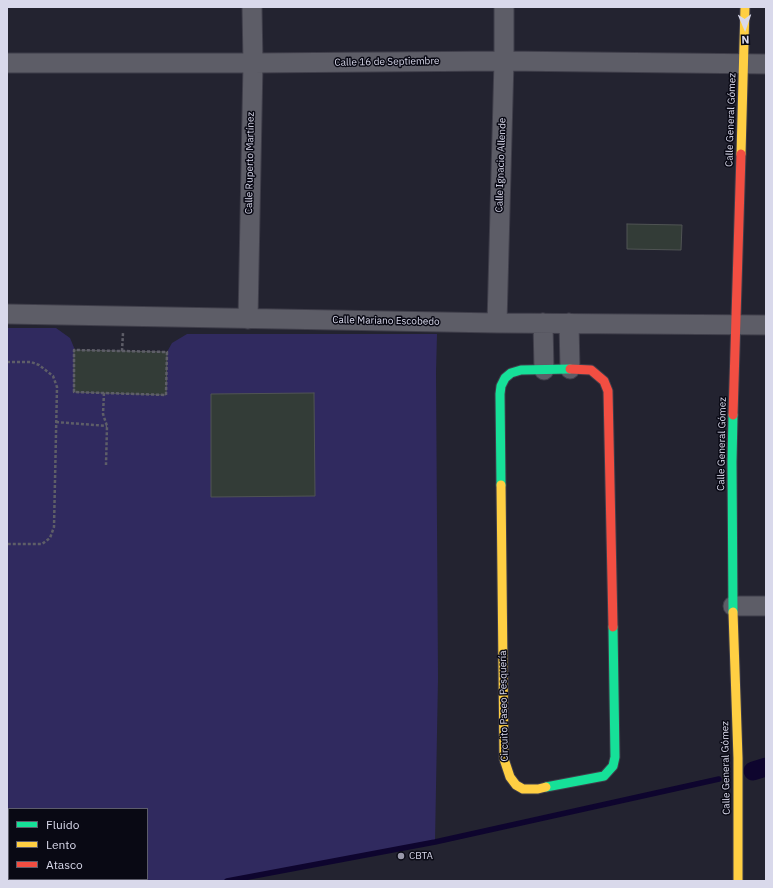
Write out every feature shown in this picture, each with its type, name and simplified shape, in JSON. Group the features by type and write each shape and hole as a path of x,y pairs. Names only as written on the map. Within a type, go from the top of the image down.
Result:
{"street":[{"name":"Calle Ruperto Martínez","path":"248,319 253,63 252,7"},
{"name":"Calle Ignacio Allende","path":"497,323 504,7"},
{"name":"Calle General Gómez","path":"738,881 738,758 733,606 732,462 745,7"},
{"name":"Calle 16 de Septiembre","path":"7,64 504,61 766,64"},
{"name":"Calle Mariano Escobedo","path":"7,314 497,323 766,325"},
{"path":"543,323 544,370"},
{"path":"569,323 570,369"},
{"name":"Circuito Paseo Pesquería","path":"521,370 544,370 590,370 604,381 608,391 615,757 613,766 604,776 538,789 523,789 516,785 510,777 504,760 500,394 501,386 505,378 511,373 521,370"},
{"path":"733,606 766,606"}],"path":[{"path":"122,351 124,317"},
{"path":"74,350 122,351 168,352 166,395 74,392 74,350"},
{"path":"7,362 31,362 39,365 54,376 56,387 54,527 50,538 42,544 7,544"},
{"path":"104,393 103,414 107,426 106,465"},
{"path":"56,422 107,426"}],"shaded area":[{"path":"7,328 56,328 70,338 75,350 167,352 172,343 187,334 437,334 438,678 435,842 226,881 7,881"}],"building":[{"path":"627,224 682,225 681,250 627,249"},
{"path":"74,350 167,352 166,395 74,392"},
{"path":"314,393 315,496 211,497 211,394"}],"waterway":[{"path":"753,771 766,767"},
{"path":"227,881 435,842 719,779"}],"traffic: fast":[{"path":"501,485 500,394 501,386 505,378 511,373 521,370 570,369"},
{"path":"733,415 733,612"},
{"path":"546,787 604,776 613,766 615,757 613,627"}],"traffic: slow":[{"path":"741,154 745,7"},
{"path":"501,485 504,759 510,777 516,785 523,789 538,789 546,787"},
{"path":"733,612 738,758 738,881"}],"traffic: jam":[{"path":"733,415 741,154"},
{"path":"570,369 591,370 604,381 608,391 613,627"}],"place":[{"name":"CBTA","path":"401,856"}]}
